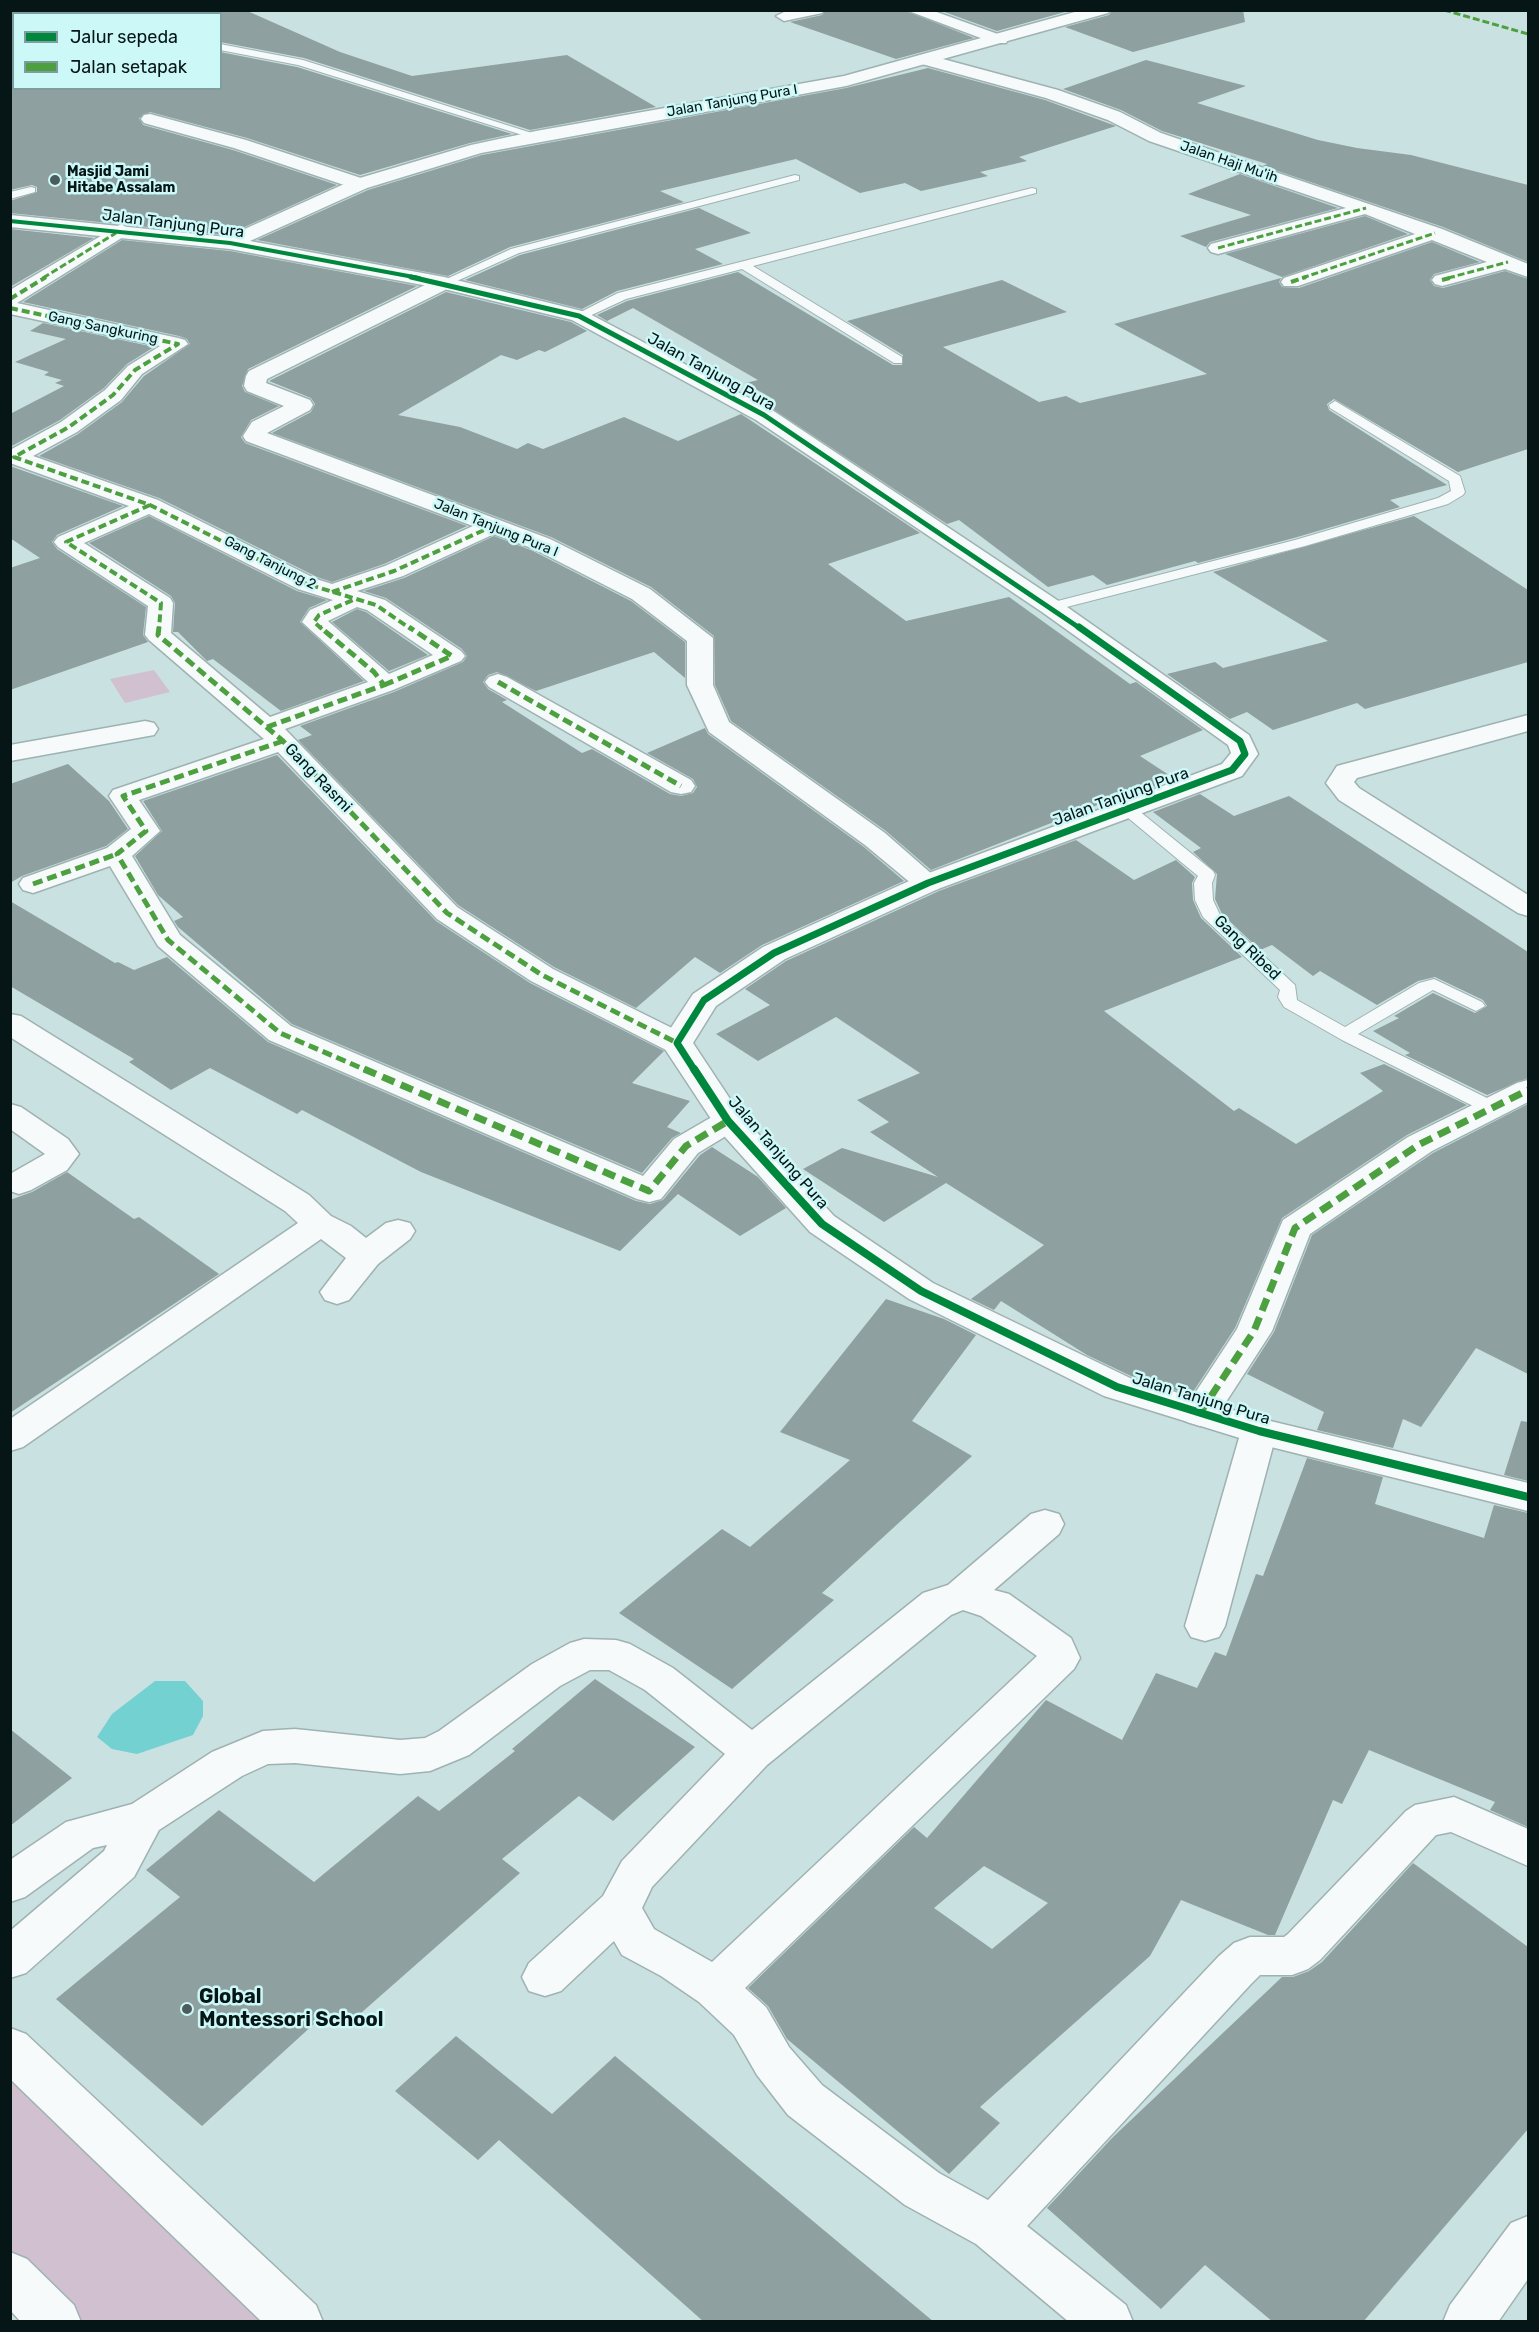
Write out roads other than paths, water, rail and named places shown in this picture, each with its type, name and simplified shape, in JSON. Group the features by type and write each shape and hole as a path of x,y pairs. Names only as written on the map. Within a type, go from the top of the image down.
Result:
{"street":[{"path":"784,16 816,10"},
{"path":"914,10 1000,40"},
{"name":"Jalan Tanjung Pura I","path":"230,243 360,184 477,149 536,136 846,81 1000,40 1101,10"},
{"name":"Jalan Haji Mu'ih","path":"928,60 964,72 1052,94 1114,116 1155,137 1366,208 1508,261 1528,271"},
{"path":"150,119 240,144 360,184"},
{"path":"1218,248 1366,208"},
{"name":"Jalan Tanjung Pura","path":"10,221 121,230 230,243 444,283 579,316 764,415 1051,607 1240,741 1245,754 1232,770 928,883 774,953 704,1000 677,1043 728,1121 822,1224 921,1291 1117,1387 1260,1431 1528,1497"},
{"path":"10,299 121,230"},
{"path":"1291,282 1435,233"},
{"path":"1442,280 1508,261"},
{"name":"Jalan Tanjung Pura I","path":"444,283 257,376 255,386 302,405 260,427 254,436 542,544 641,594 699,638 700,685 718,726 875,839 928,883"},
{"name":"Gang Sangkuring","path":"10,309 178,344 135,370 113,395 69,427 14,457 150,505"},
{"name":"Gang Tanjung 2","path":"150,505 210,533 307,584 376,605 452,656 384,685"},
{"name":"Gang Rasmi","path":"150,505 66,542 161,603 158,635 275,734 447,913 542,975 677,1043"},
{"path":"33,884 117,854 146,831 123,796 275,734 384,685 374,672 314,622 319,615 343,596 493,526"},
{"path":"498,682 681,786"},
{"path":"10,753 144,729"},
{"path":"1522,731 1347,772 1340,783 1349,794 1528,907"},
{"path":"117,854 168,940 280,1033 649,1191 686,1146 728,1121"},
{"path":"10,1023 297,1203 318,1224 339,1234 366,1256"},
{"path":"1200,1413 1254,1331 1295,1228 1420,1144 1528,1090"},
{"path":"10,1114 56,1146 63,1154 55,1162 19,1183"},
{"path":"10,1438 318,1224"},
{"path":"337,1292 366,1256 398,1231"},
{"path":"1205,1626 1260,1431"},
{"path":"545,1977 619,1909 637,1874 752,1753 937,1604 962,1594 1045,1524"},
{"path":"715,1988 1059,1658 1057,1649 995,1605 962,1594"},
{"path":"10,1884 81,1834 144,1818 227,1764 263,1748 295,1746 400,1757 430,1754 454,1743 546,1675 584,1654 616,1655 659,1679 752,1753"},
{"path":"993,2228 1235,1970 1250,1956 1292,1956 1304,1947 1421,1823 1430,1817 1454,1814 1528,1848"},
{"path":"10,1959 119,1864 144,1818"},
{"path":"619,1909 638,1942 677,1962 715,1988 750,2021 774,2061 805,2100 922,2189 993,2228 1108,2322"},
{"path":"10,2048 298,2322"},
{"path":"1468,2322 1528,2239"},
{"path":"10,2275 56,2322"}],"lane":[{"path":"222,47 300,62 536,136"},
{"path":"444,283 515,251 795,178"},
{"path":"10,196 31,190"},
{"path":"579,316 622,296 1032,191"},
{"path":"742,264 898,360"},
{"path":"1051,607 1300,543 1443,501 1458,492 1455,480 1335,405"},
{"name":"Gang Ribed","path":"1126,809 1207,875 1203,883 1204,900 1212,917 1289,989 1287,997 1290,1003 1345,1034 1492,1108"},
{"path":"1345,1034 1434,984 1476,1005"}],"water":[{"path":"155,1681 185,1681 203,1701 203,1716 193,1735 137,1754 112,1749 97,1737 112,1714"}],"place":[{"name":"Masjid Jami Hitabe Assalam","path":"55,180"},
{"name":"Global Montessori School","path":"187,2009"}]}
